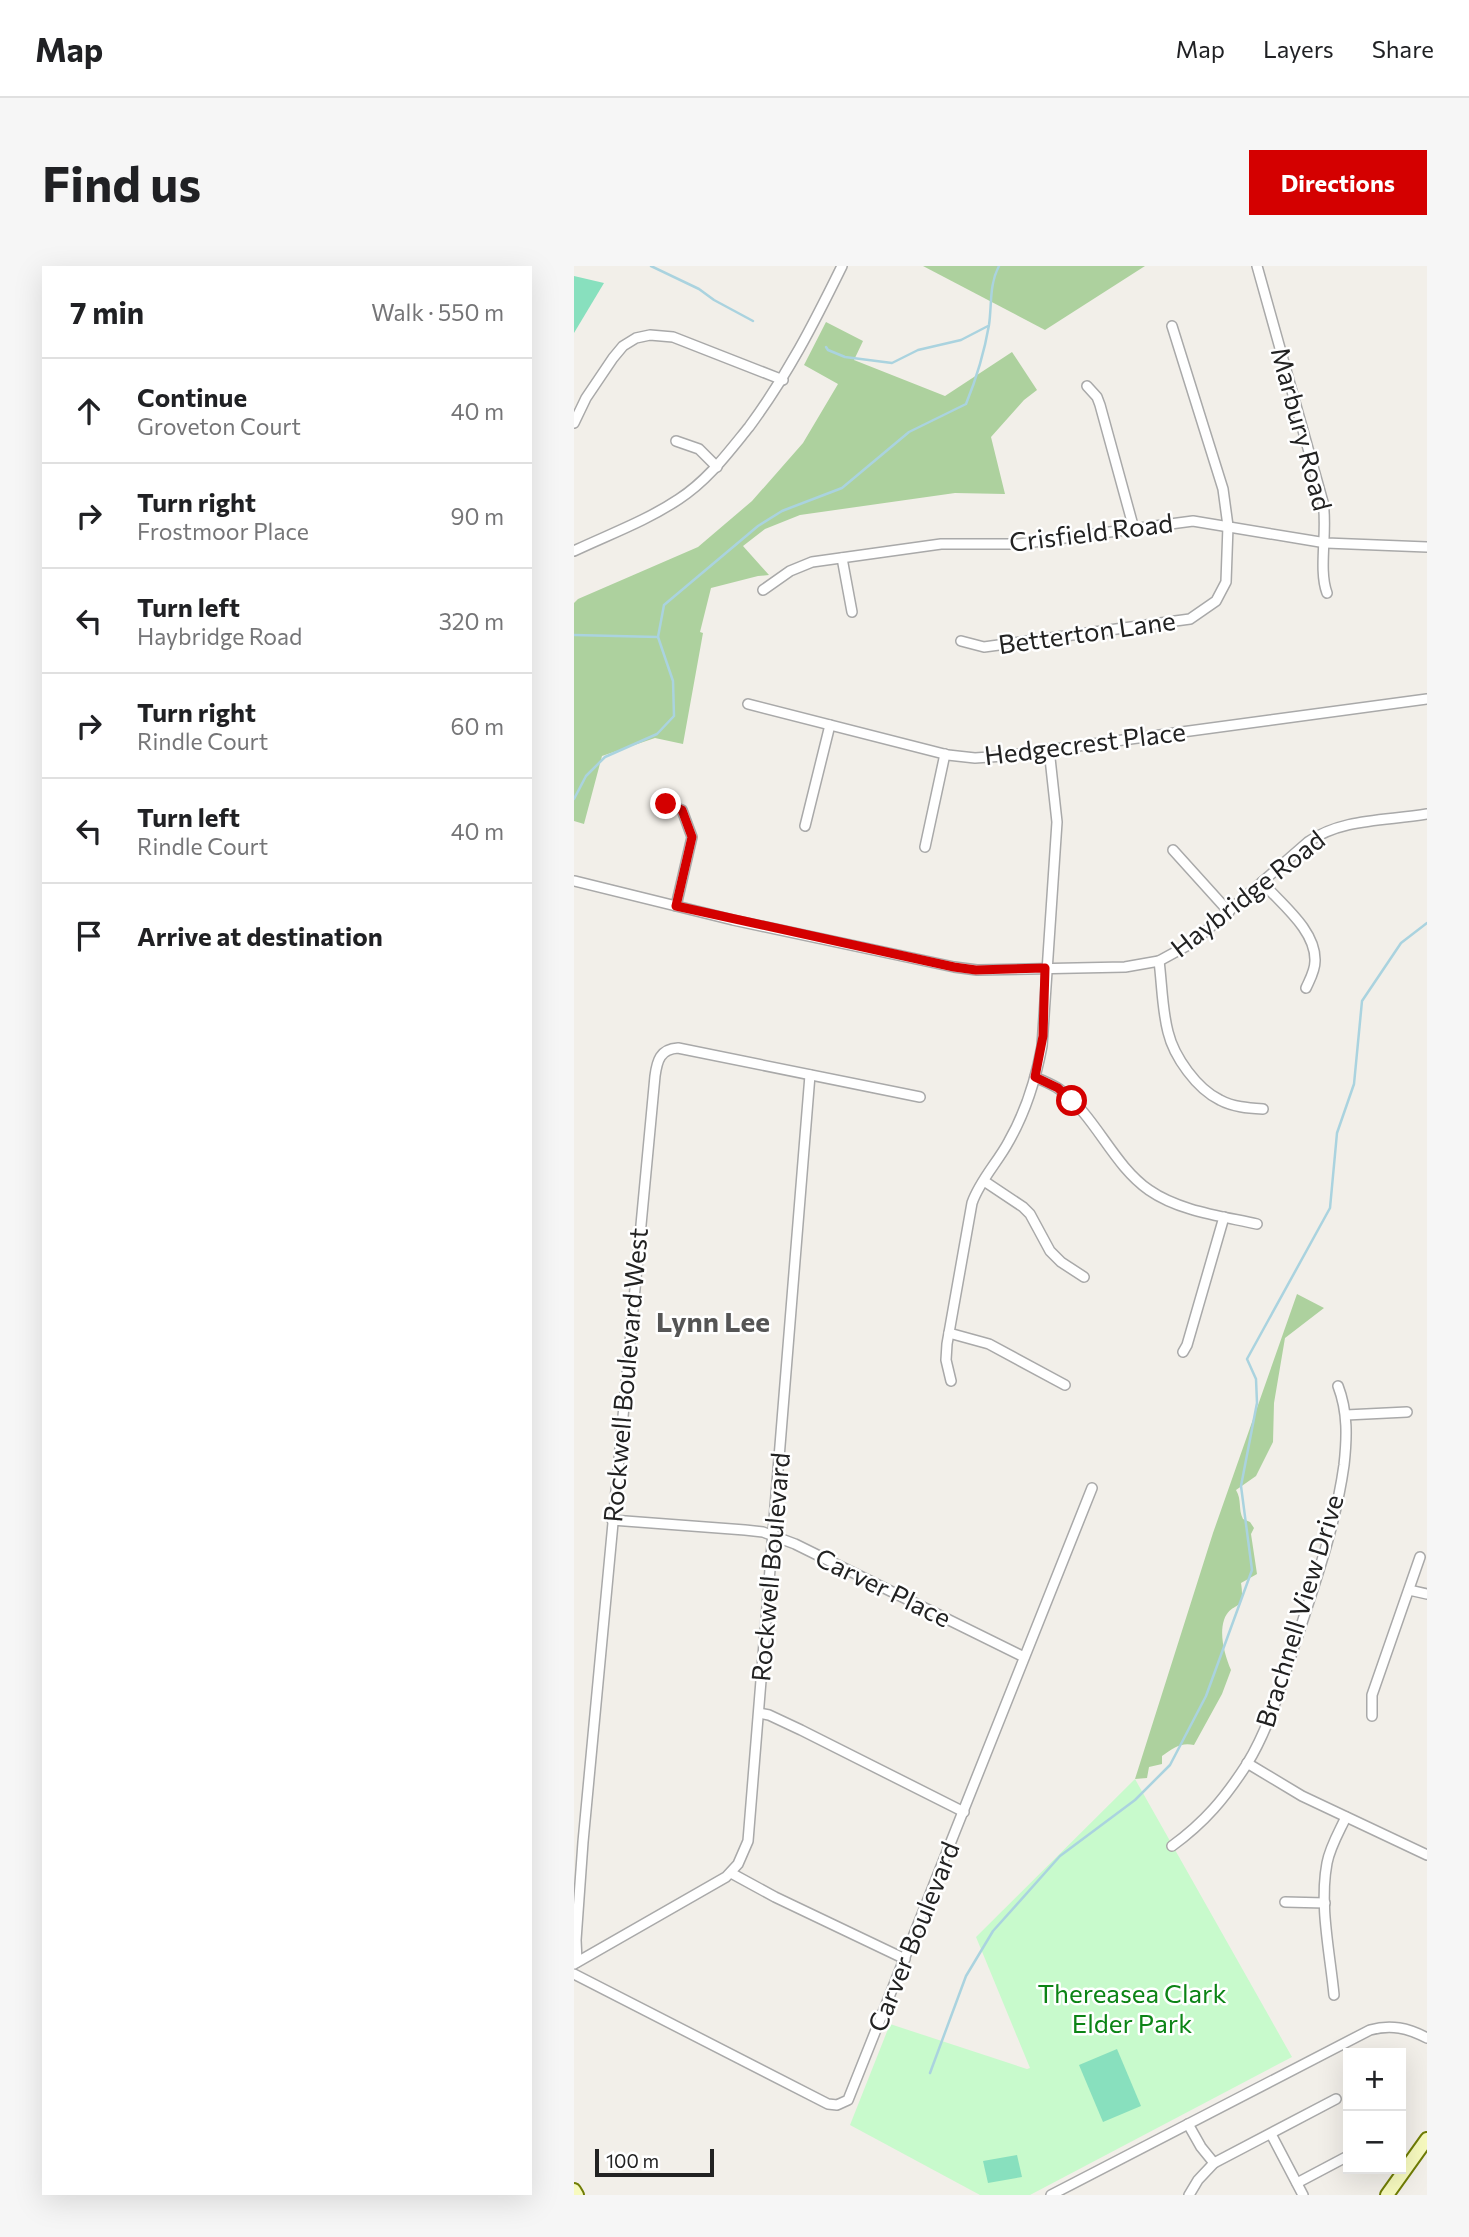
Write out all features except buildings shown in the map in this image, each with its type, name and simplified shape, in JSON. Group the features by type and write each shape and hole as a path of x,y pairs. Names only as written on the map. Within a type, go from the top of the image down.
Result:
{"main road":[{"path":"1387,2195 1427,2139"},
{"path":"574,2190 577,2195"}],"street":[{"path":"574,551 649,518 680,499 717,467 783,380 842,266"},
{"name":"Marbury Road","path":"1257,266 1320,488 1325,513 1324,567 1327,593"},
{"name":"Betterton Lane","path":"961,641 984,647 1190,618 1216,601 1226,582 1228,526 1223,489 1172,326"},
{"path":"574,424 586,398 613,358 636,338 650,335 673,337 783,380"},
{"path":"1087,386 1100,405 1134,529"},
{"path":"676,441 699,449 717,467"},
{"name":"Crisfield Road","path":"763,590 802,565 842,558 941,544 1019,544 1193,521 1326,543 1427,547"},
{"path":"842,558 852,612"},
{"name":"Hedgecrest Place","path":"748,704 944,754 988,757 1427,699"},
{"path":"804,827 830,725"},
{"path":"951,1381 946,1360 948,1333 972,1203 1010,1140 1035,1077 1043,1036 1045,968 1057,822 1049,750"},
{"path":"925,847 944,754"},
{"path":"666,804 682,810 692,837 676,906"},
{"name":"Haybridge Road","path":"575,881 954,967 976,970 1125,967 1159,961 1187,947 1308,842 1328,831 1354,824 1427,814"},
{"path":"1173,850 1229,912"},
{"path":"1262,882 1311,940 1315,962 1307,988"},
{"path":"1159,961 1167,1030 1175,1051 1212,1096 1229,1104 1263,1109"},
{"name":"Rockwell Boulevard West","path":"576,1963 582,1854 612,1520 654,1076 658,1060 666,1051 678,1048 920,1097"},
{"name":"Rockwell Boulevard","path":"731,1873 744,1853 749,1837 810,1075"},
{"path":"1035,1077 1058,1088 1072,1101 1131,1174 1147,1189 1174,1203 1257,1224"},
{"path":"984,1181 1023,1207 1030,1214 1051,1251 1061,1262 1084,1277"},
{"path":"1183,1352 1188,1345 1224,1217"},
{"path":"948,1333 989,1344 1065,1385"},
{"name":"Brachnell View Drive","path":"1172,1846 1215,1810 1247,1763 1273,1708 1316,1580 1342,1478 1346,1415 1338,1386"},
{"path":"1346,1415 1407,1412"},
{"name":"Carver Boulevard","path":"574,1974 828,2104 837,2105 850,2097 1092,1488"},
{"name":"Carver Place","path":"612,1520 744,1530 774,1536 1024,1657"},
{"path":"1372,1716 1373,1695 1420,1557"},
{"path":"1409,1590 1427,1594"},
{"path":"759,1713 801,1730 964,1812"},
{"path":"1247,1763 1302,1796 1427,1856"},
{"path":"1334,1995 1325,1903 1327,1861 1346,1817"},
{"path":"576,1963 731,1873 905,1959"},
{"path":"1285,1902 1325,1903"},
{"path":"1051,2195 1370,2030 1404,2028 1427,2038"},
{"path":"1189,2195 1198,2180 1214,2163 1336,2099"},
{"path":"1188,2124 1214,2163"},
{"path":"1271,2134 1303,2195"},
{"path":"1297,2183 1343,2159"}],"green space":[{"path":"923,266 1145,266 1045,330"},
{"path":"574,276 604,283 574,333"},
{"path":"826,322 863,341 854,360 945,396 1012,352 1037,390 1024,400 991,437 1005,494 955,493 800,515 765,529 743,546 769,575 711,588 700,632 703,633 683,744 655,738 602,756 584,824 574,821 574,603 698,547 752,501 803,443 838,384 804,365"},
{"path":"1297,1294 1324,1308 1285,1338 1274,1403 1273,1442 1256,1476 1236,1490 1243,1519 1250,1522 1254,1528 1251,1534 1257,1574 1241,1583 1240,1603 1230,1610 1224,1620 1222,1639 1231,1670 1222,1694 1194,1745 1185,1744 1174,1748 1162,1756 1162,1764 1149,1767 1147,1778 1135,1779 1213,1533"},
{"name":"Thereasea Clark Elder Park","path":"1135,1779 1292,2057 1030,2195 980,2195 850,2125 890,2024 1030,2068 976,1937"},
{"path":"1117,2049 1141,2106 1103,2122 1079,2065"},
{"path":"1017,2155 1022,2177 988,2183 983,2161"}],"waterway":[{"path":"651,266 699,289 753,321"},
{"path":"574,799 586,776 605,757 657,734 674,716 673,681 658,637 664,605 758,526 782,511 842,488 909,432 966,404 985,346 992,287 999,266"},
{"path":"826,347 845,357 892,363 918,350 961,340 988,326"},
{"path":"574,635 658,637"},
{"path":"930,2073 966,1976 993,1931 1060,1856 1135,1800 1170,1765 1206,1696 1252,1570 1241,1486 1257,1403 1256,1379 1247,1359 1330,1208 1337,1133 1354,1084 1362,1001 1401,943 1427,923"}],"district":[{"name":"Lynn Lee","path":"713,1322"}],"route":[{"path":"666,804 682,810 692,837 676,906 954,967 976,970 1045,968 1043,1036 1035,1077 1058,1088 1072,1101"}]}
